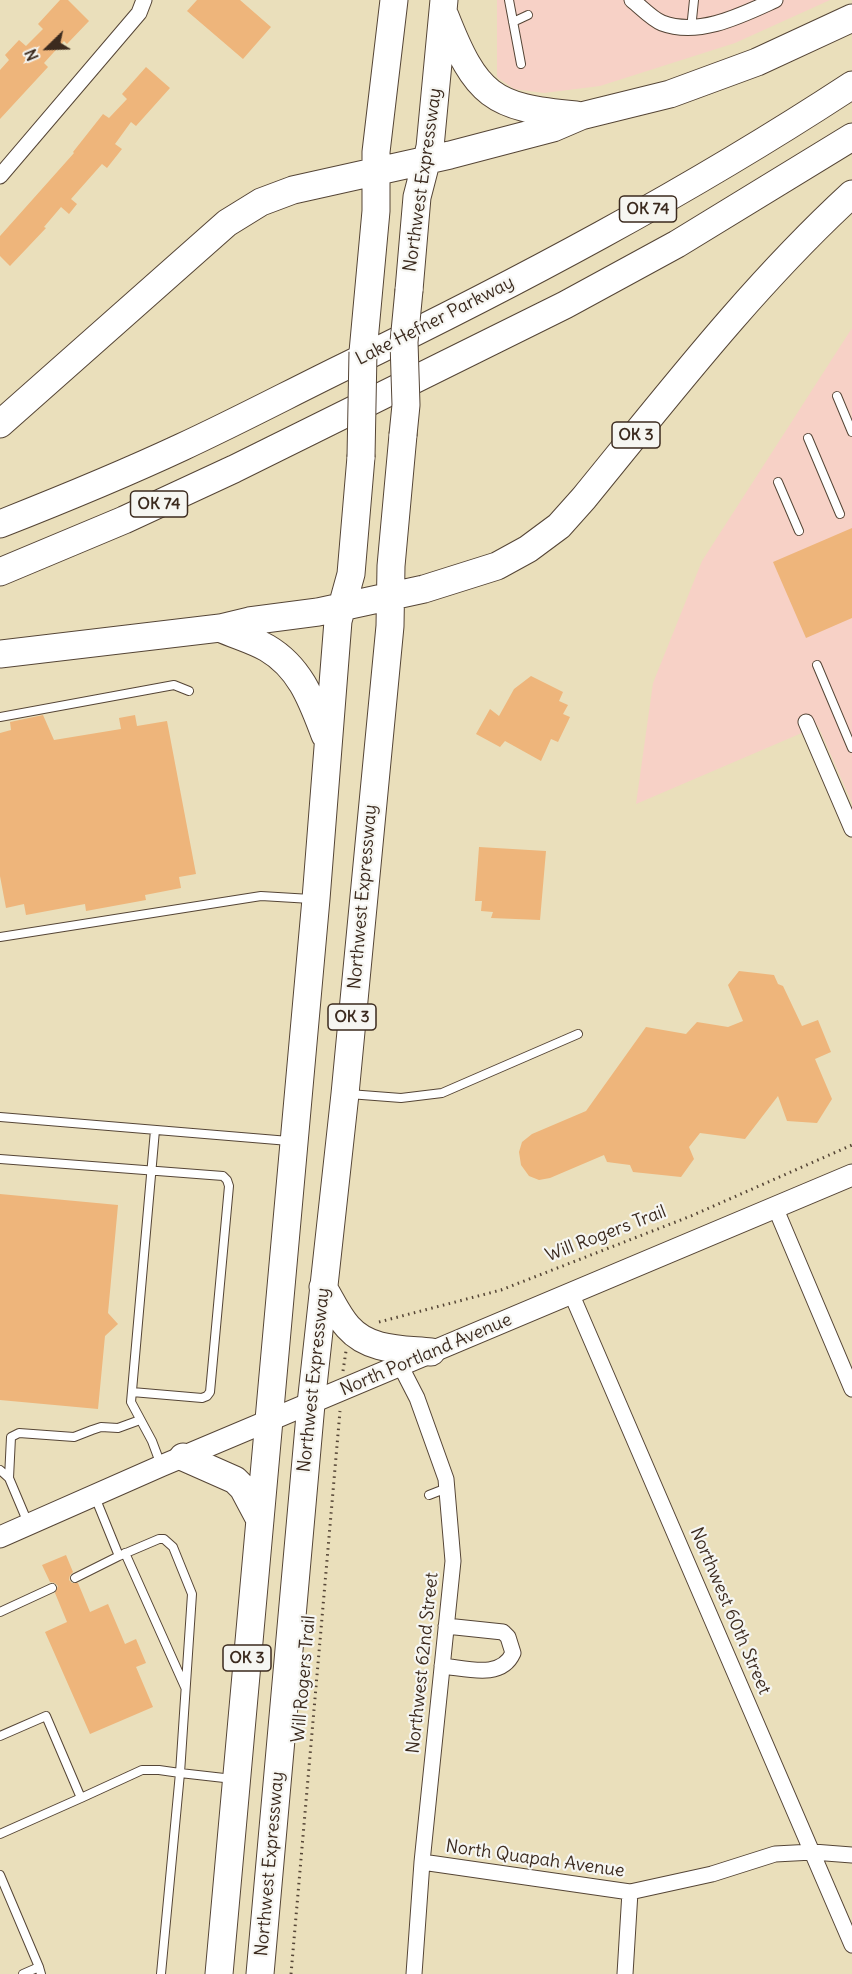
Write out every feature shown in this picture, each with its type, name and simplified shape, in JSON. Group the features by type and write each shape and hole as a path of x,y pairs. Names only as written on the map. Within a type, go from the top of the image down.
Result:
{"highway":[{"path":"376,173 376,152 394,0"},
{"path":"443,6 460,54 470,72 486,89 504,101 523,109 581,116"},
{"name":"Northwest Expressway","path":"260,1974 311,1404 345,1094 390,626 391,566 406,405 404,342 417,197 430,147 443,6"},
{"path":"0,424 227,223 261,202 293,190 426,161 554,128 581,116 670,94 757,62 852,18"},
{"name":"Lake Hefner Parkway","path":"0,524 182,447 583,246 692,184 852,85"},
{"name":"OK 74","path":"0,572 124,520 234,469 545,315 677,244 852,137"},
{"name":"OK 3","path":"219,1974 316,899 338,621 351,574 361,456 363,352 376,211 376,173"},
{"name":"OK 3","path":"391,596 497,566 528,549 559,526 749,299 793,251 852,194"},
{"path":"0,654 220,628 391,596"},
{"path":"220,628 265,647 281,657 297,673 309,692 327,742"},
{"path":"323,1287 347,1326 361,1338 383,1347 431,1352"},
{"path":"172,1461 235,1480 243,1488 260,1520"}],"main road":[{"name":"North Portland Avenue","path":"0,1537 172,1461 852,1174"}],"street":[{"path":"0,176 139,13 144,0"},
{"path":"632,0 662,23 692,28 720,22 775,0"},
{"path":"806,722 852,829"},
{"path":"775,1208 852,1389"},
{"name":"Northwest 60th Street","path":"571,1293 852,1945"},
{"name":"Northwest 62nd Street","path":"400,1365 417,1398 446,1479 453,1561 422,1862 414,1974"},
{"path":"442,1666 494,1671 503,1667 513,1653 508,1637 503,1632 446,1626"},
{"name":"North Quapah Avenue","path":"422,1862 630,1892 712,1874 775,1854 813,1852 852,1854"},
{"path":"625,1974 630,1892"}],"lane":[{"path":"509,0 521,64"},
{"path":"692,28 694,0"},
{"path":"513,22 528,15"},
{"path":"837,396 852,432"},
{"path":"808,438 840,514"},
{"path":"778,482 799,531"},
{"path":"817,665 852,748"},
{"path":"0,717 174,685 189,691"},
{"path":"0,937 261,896 316,899"},
{"path":"345,1094 401,1098 442,1093 578,1034"},
{"path":"0,1117 293,1142"},
{"path":"155,1130 131,1402 152,1441 172,1461"},
{"path":"0,1159 223,1176 227,1180 229,1186 210,1392 202,1398 132,1392"},
{"path":"9,1478 11,1437 19,1433 74,1437 101,1427 118,1428 140,1420"},
{"path":"0,1470 9,1478 29,1525"},
{"path":"429,1494 447,1488"},
{"path":"94,1495 185,1688"},
{"path":"75,1578 122,1555 164,1539 173,1547 192,1594 180,1773 161,1974"},
{"path":"0,1612 52,1588"},
{"path":"0,1736 46,1716 81,1798"},
{"path":"0,1834 142,1770 236,1779"},
{"path":"0,1875 40,1971 23,1974"}],"path":[{"name":"Will Rogers Trail","path":"374,1324 501,1290 691,1216 852,1145"},
{"path":"335,1362 344,1358"},
{"name":"Will Rogers Trail","path":"291,1974 339,1422"}],"shaded area":[{"path":"497,0 830,0 735,43 600,86 544,93 514,89 497,77"},
{"path":"852,328 852,803 818,726 636,804 653,683 702,561"}],"building":[{"path":"60,0 68,0 89,21 67,44 64,41 44,63 48,67 0,119 0,70 9,60 5,55 19,40 26,46 43,29 38,24"},
{"path":"197,0 240,0 271,27 243,59 187,11"},
{"path":"146,67 170,88 136,126 131,122 115,144 122,149 107,168 102,164 71,199 77,204 69,214 61,207 44,227 46,228 10,266 0,256 0,236 74,153 103,114 109,118 127,99 122,94"},
{"path":"852,528 852,618 806,638 773,562"},
{"path":"531,676 563,692 559,701 568,705 563,714 570,717 558,742 551,739 541,761 505,741 500,747 476,734 490,709 499,716 514,689"},
{"path":"43,715 54,740 121,729 119,718 135,715 137,726 167,721 196,874 179,877 181,888 145,895 146,900 86,911 85,904 26,915 24,904 6,908 0,876 0,733 11,730 10,722"},
{"path":"479,847 546,851 540,920 491,918 493,912 481,911 482,901 475,901"},
{"path":"739,971 774,975 778,984 783,986 802,1026 818,1020 831,1052 815,1059 832,1099 817,1123 787,1121 778,1096 745,1139 700,1133 689,1147 694,1159 681,1177 633,1172 630,1165 607,1162 604,1155 550,1178 539,1180 529,1176 521,1165 519,1152 522,1142 532,1134 586,1111 646,1027 686,1034 697,1022 728,1027 743,1021 728,985"},
{"path":"0,1194 118,1205 108,1313 118,1324 105,1336 98,1409 0,1400"},
{"path":"66,1555 73,1572 69,1580 72,1583 78,1583 90,1612 108,1604 125,1644 136,1639 146,1663 136,1667 153,1707 90,1734 45,1632 67,1622 55,1593 58,1586 50,1582 42,1565"}]}
